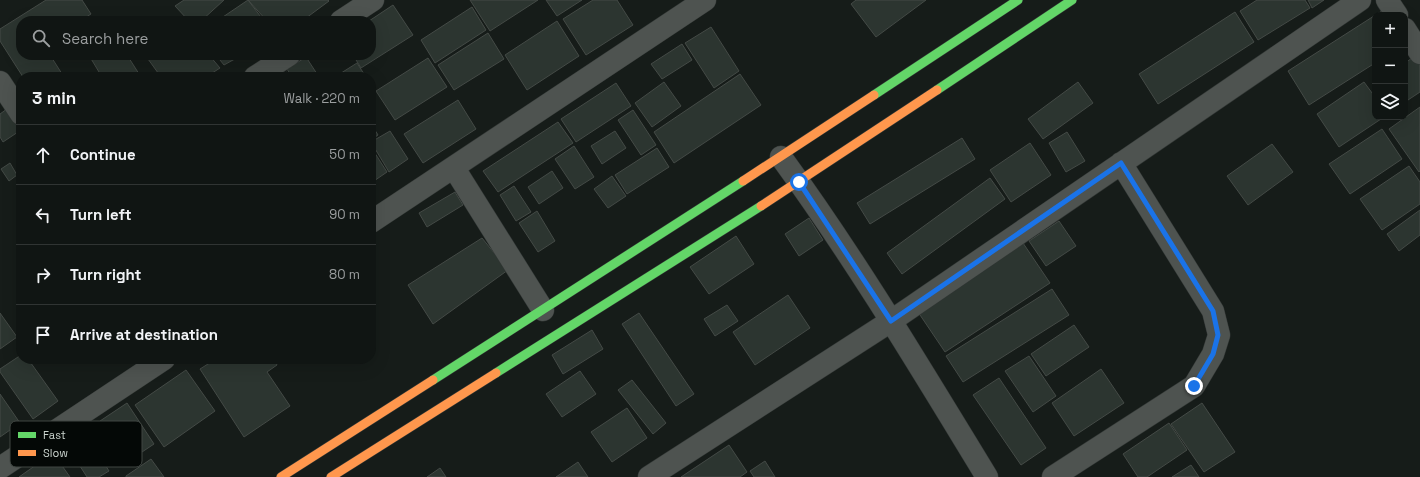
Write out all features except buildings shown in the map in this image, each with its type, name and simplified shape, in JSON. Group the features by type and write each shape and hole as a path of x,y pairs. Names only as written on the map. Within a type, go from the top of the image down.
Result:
{"main road":[{"path":"281,477 781,157 1018,0"},
{"path":"331,477 799,182 1072,0"}],"street":[{"path":"349,16 373,0"},
{"path":"376,219 704,0"},
{"path":"649,477 891,321 1360,0"},
{"path":"1387,0 1394,12"},
{"path":"1408,34 1420,53"},
{"path":"262,72 280,60"},
{"path":"0,82 16,106"},
{"path":"781,157 891,321 987,477"},
{"path":"1053,477 1194,386 1213,354 1218,335 1213,311 1121,163"},
{"path":"454,168 543,310"},
{"path":"71,421 156,364"},
{"path":"0,468 10,461"}],"traffic: fast":[{"path":"874,95 1018,0"},
{"path":"937,90 1072,0"},
{"path":"433,380 743,181"},
{"path":"496,373 761,206"}],"traffic: slow":[{"path":"761,206 937,90"},
{"path":"743,181 874,95"},
{"path":"331,477 496,373"},
{"path":"281,477 433,380"}],"route":[{"path":"799,182 891,321 1121,163 1213,311 1218,335 1213,354 1194,386"}]}
